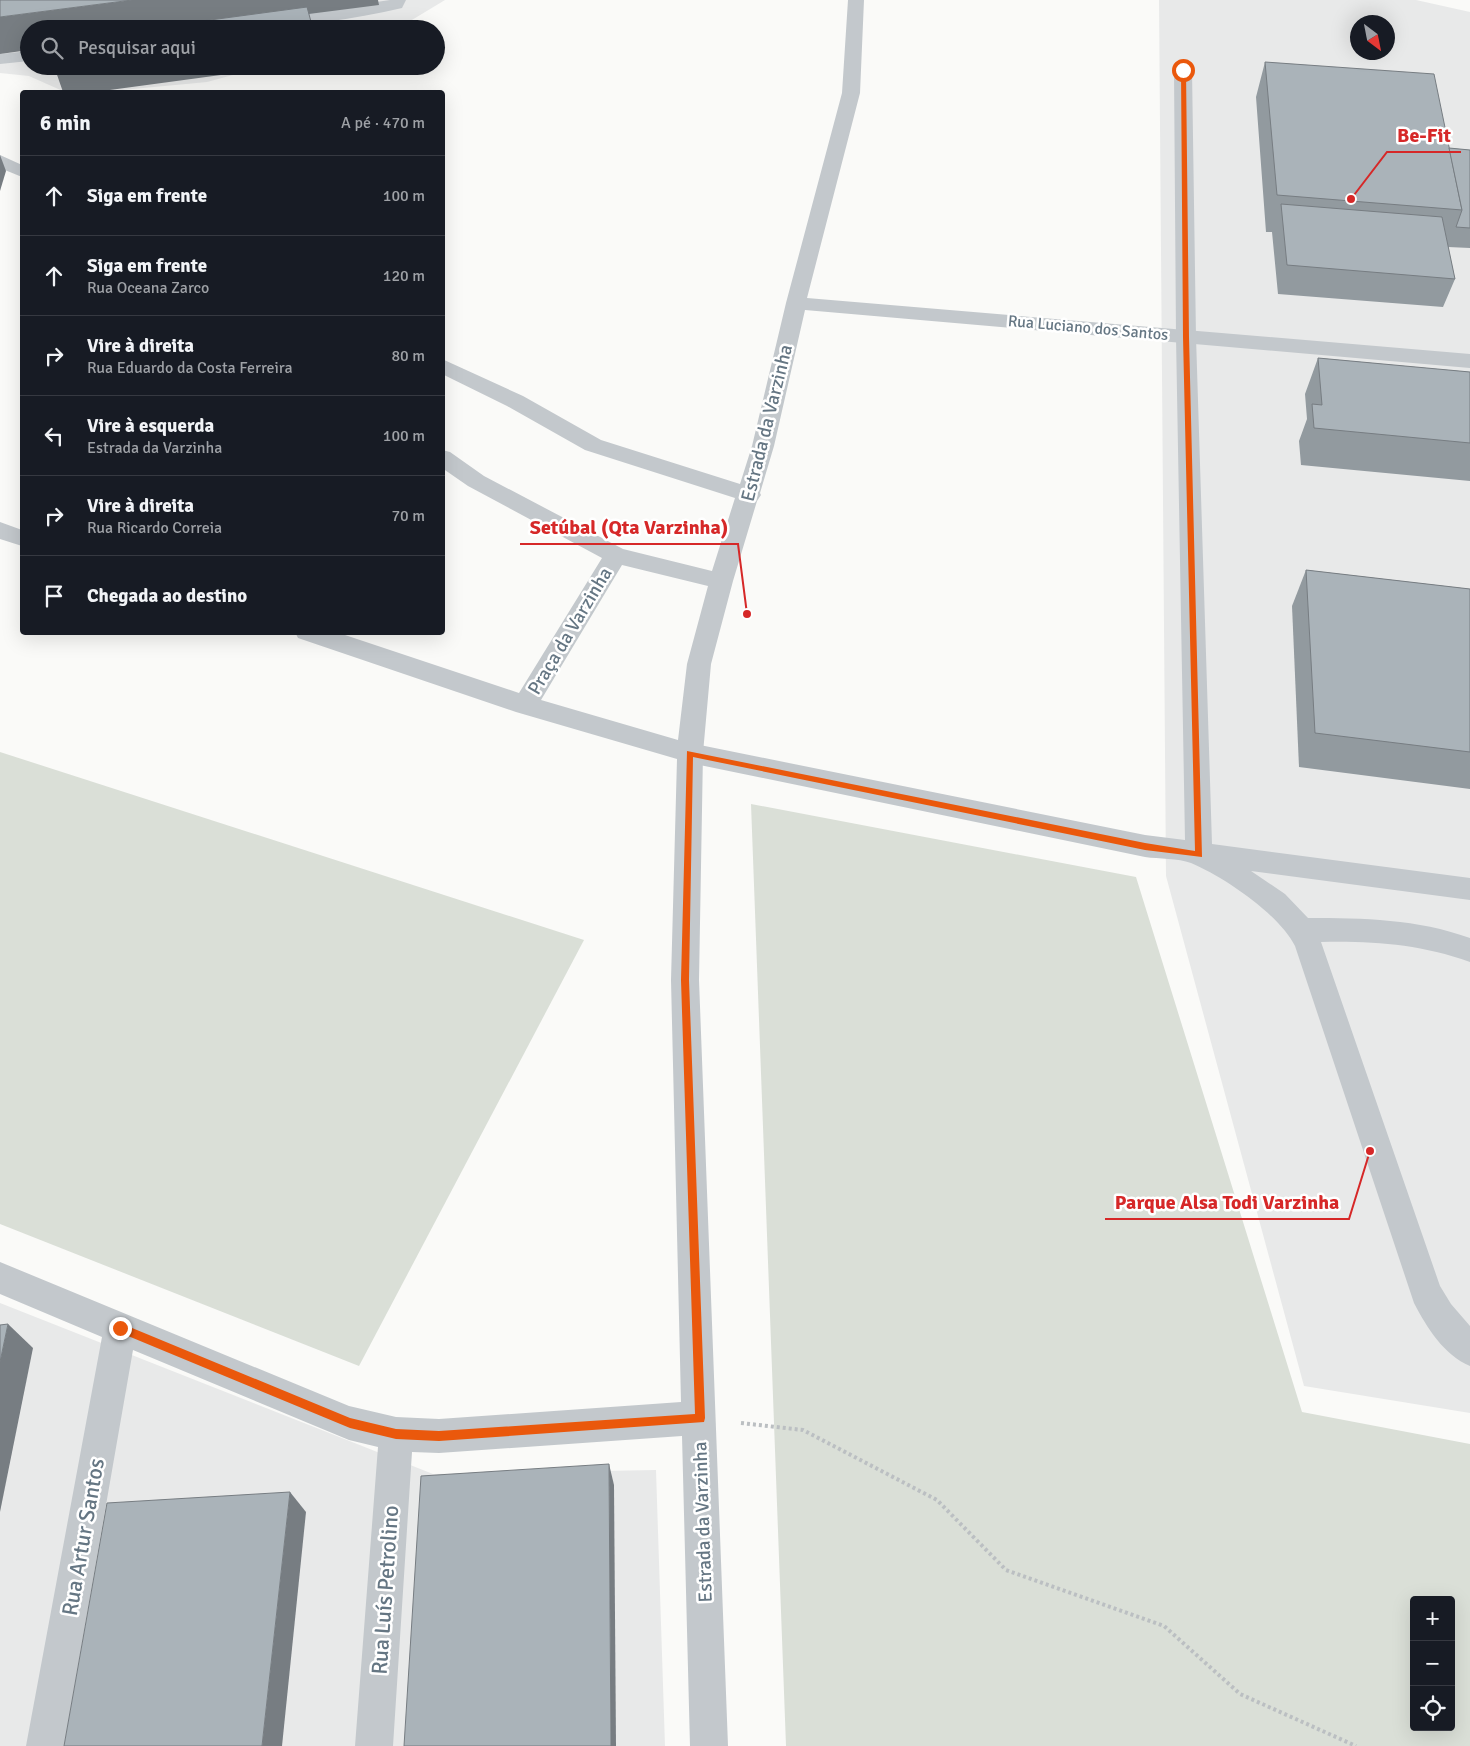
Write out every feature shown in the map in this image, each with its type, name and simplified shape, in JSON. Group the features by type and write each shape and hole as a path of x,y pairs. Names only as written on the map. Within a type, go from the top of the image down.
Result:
{"street":[{"path":"292,20 396,4 398,0"},
{"name":"Estrada da Varzinha","path":"709,1746 685,980 690,753 699,664 721,581 750,495 796,302 851,93 856,0"},
{"path":"0,59 20,57"},
{"path":"1183,70 1186,337 1199,855 1235,875 1269,898 1295,922 1309,946 1426,1292 1435,1309 1452,1333 1470,1349"},
{"path":"0,161 20,171"},
{"name":"Rua Luciano dos Santos","path":"796,302 1470,361"},
{"path":"445,366 515,401 593,445 750,495"},
{"path":"445,459 476,481 616,555"},
{"path":"0,530 20,537"},
{"name":"Praça da Varzinha","path":"721,581 616,555 526,705 690,753 1145,846 1199,855 1470,889"},
{"path":"316,635 526,705"},
{"path":"1300,930 1366,930 1407,934 1437,939 1470,950"},
{"path":"0,1278 350,1423 396,1434 439,1436 700,1418"},
{"name":"Rua Artur Santos","path":"45,1746 120,1328"},
{"name":"Rua Luís Petrolino","path":"374,1746 396,1434"}],"path":[{"path":"700,1418 803,1430 937,1500 1006,1570 1164,1626 1240,1694 1356,1746"}],"shaded area":[{"path":"0,0 445,0 412,20 20,20 20,75 233,75 207,82 122,90 60,90 29,76 0,73"},
{"path":"1159,0 1416,0 1470,12 1470,1413 1304,1386 1166,876"},
{"path":"0,752 584,940 359,1366 0,1224"},
{"path":"751,804 1136,877 1302,1412 1470,1444 1470,1746 786,1746"},
{"path":"0,1303 433,1474 656,1470 665,1746 0,1746"}],"building":[{"path":"0,0 132,0 0,17"},
{"path":"307,7 311,20 210,20"},
{"path":"1265,62 1434,74 1462,210 1277,195"},
{"path":"1449,148 1470,150 1470,228 1456,227 1462,210"},
{"path":"1281,204 1442,217 1455,279 1287,265"},
{"path":"1318,358 1470,372 1470,443 1314,428 1312,404 1322,405"},
{"path":"1306,570 1470,589 1470,752 1315,733"},
{"path":"8,1324 0,1362 0,1325"},
{"path":"609,1464 611,1746 404,1746 421,1476"},
{"path":"290,1492 262,1746 64,1746 107,1503"}],"place":[{"name":"Be-Fit","path":"1351,199"},
{"name":"Setúbal (Qta Varzinha)","path":"747,614"},
{"name":"Parque Alsa Todi Varzinha","path":"1370,1151"}],"route":[{"path":"120,1328 350,1423 396,1434 439,1436 700,1418 685,980 690,753 1145,846 1199,855 1186,337 1183,70"}]}
